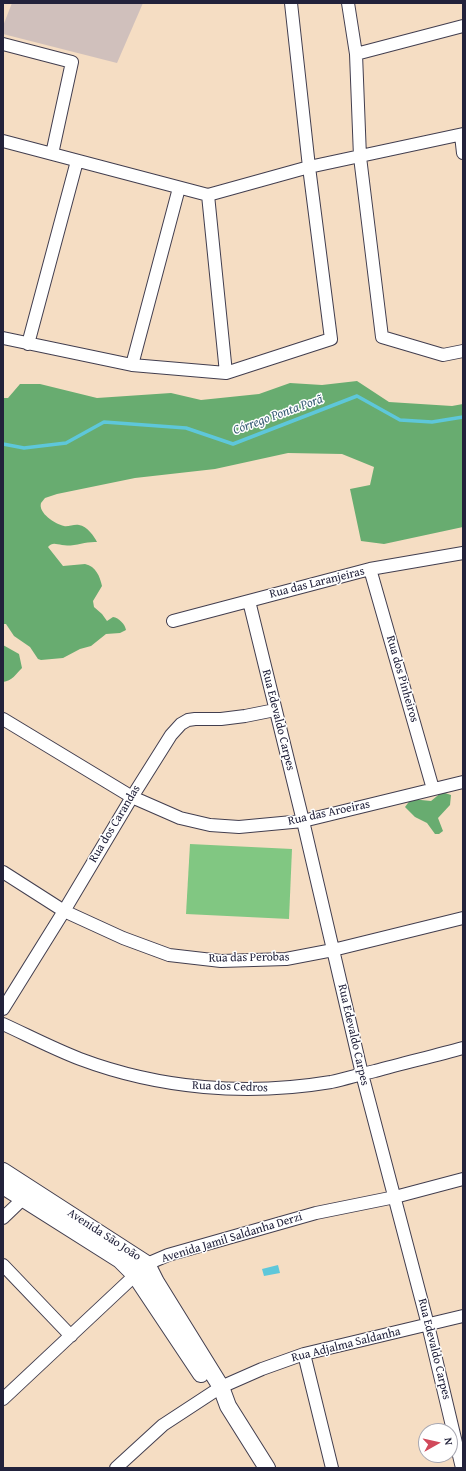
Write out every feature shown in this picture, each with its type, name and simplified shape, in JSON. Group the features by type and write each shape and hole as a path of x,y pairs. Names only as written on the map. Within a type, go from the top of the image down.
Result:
{"street":[{"path":"3,338 132,365 226,373 331,339 309,167 291,3"},
{"path":"348,3 356,54 360,157 382,337 443,355 463,351"},
{"path":"356,54 463,26"},
{"path":"3,44 72,62 52,154"},
{"path":"3,141 208,195 309,167 462,135 463,153"},
{"path":"28,344 77,160"},
{"path":"132,365 179,188"},
{"path":"208,195 226,373"},
{"name":"Rua das Laranjeiras","path":"173,620 370,569 463,553"},
{"name":"Rua dos Pinheiros","path":"370,569 433,789"},
{"name":"Rua Edevaldo Carpes","path":"249,601 303,821 362,1074 428,1324 462,1468"},
{"name":"Rua dos Carandas","path":"3,1009 64,911 132,796 171,735 181,724 188,720 221,719 275,710"},
{"name":"Rua das Aroeiras","path":"3,718 132,796 180,818 210,825 239,827 303,821 463,782"},
{"name":"Rua das Perobas","path":"3,872 64,911 123,938 169,955 221,961 286,959 333,950 463,918"},
{"name":"Rua dos Cedros","path":"3,1024 46,1045 125,1073 183,1085 254,1090 332,1082 463,1048"},
{"name":"Avenida São João","path":"3,1170 28,1194 120,1260 135,1275 228,1406 267,1468"},
{"name":"Avenida Jamil Saldanha Derzi","path":"3,1399 147,1264 168,1255 316,1213 395,1197 463,1179"},
{"name":"Avenida São João","path":"3,1186 28,1194 147,1264 217,1390"},
{"path":"3,1218 28,1194"},
{"path":"3,1265 71,1336"},
{"name":"Rua Adjalma Saldanha","path":"116,1468 164,1425 217,1390 262,1369 304,1354 463,1316"},
{"path":"304,1354 332,1468"}],"shaded area":[{"path":"12,3 143,3 117,63 3,34 3,26"}],"green space":[{"path":"357,381 389,402 452,406 463,404 463,527 384,544 361,541 350,489 370,485 374,467 342,454 288,453 215,469 135,478 57,494 45,498 41,503 42,511 48,518 60,525 77,525 85,527 97,542 71,545 53,544 48,547 63,566 85,564 95,569 102,586 93,601 94,607 107,621 113,617 119,620 126,630 120,633 106,634 91,646 80,649 63,658 41,660 38,659 30,647 14,636 6,624 3,624 3,398 8,398 20,384 40,384 97,398 171,393 201,400 259,394 290,383 322,385"},
{"path":"3,645 19,654 22,668 11,679 3,682"},
{"path":"442,792 451,795 450,805 438,818 443,831 439,834 435,834 427,823 415,817 405,807 411,799 431,801"},
{"path":"190,844 292,849 289,919 186,914"}],"water":[{"path":"278,1265 280,1273 264,1276 262,1269"}],"waterway":[{"name":"Córrego Ponta Porã","path":"3,444 24,448 66,443 104,422 186,428 233,444 357,396 400,420 432,422 463,417"}]}
